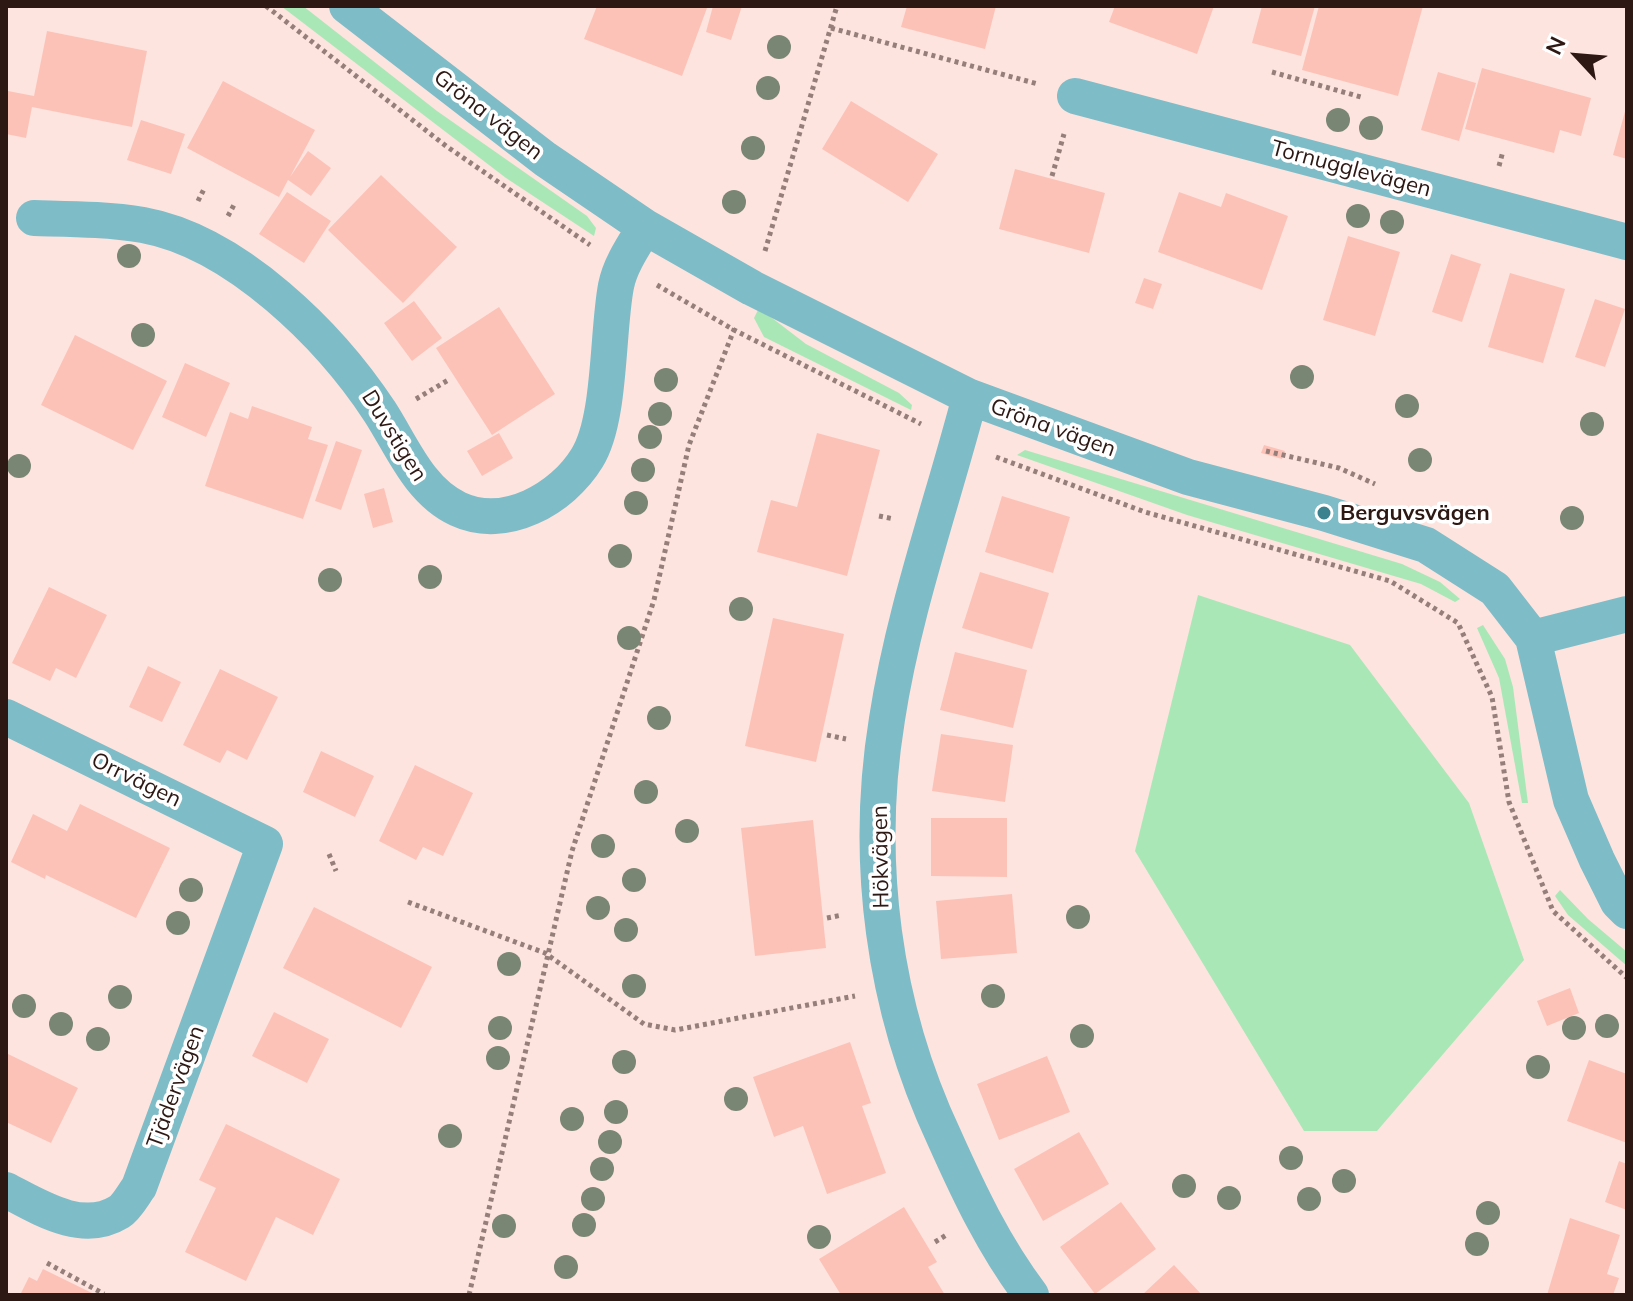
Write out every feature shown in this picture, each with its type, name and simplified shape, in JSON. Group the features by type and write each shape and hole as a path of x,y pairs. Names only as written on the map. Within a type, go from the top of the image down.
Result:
{"street":[{"name":"Gröna vägen","path":"347,6 545,159 645,227 752,288 970,397 1188,477 1324,513 1426,545 1495,589 1533,638 1571,800 1604,874 1627,911"},
{"name":"Tornugglevägen","path":"1075,96 1627,242"},
{"name":"Duvstigen","path":"34,218 146,225 209,251 246,272 311,325 362,384 426,488 457,509 483,517 539,504 572,480 589,455 598,432 616,284 645,227"},
{"name":"Hökvägen","path":"970,397 906,627 883,743 875,835 881,909 894,989 914,1065 979,1215 1031,1295"},
{"path":"1533,638 1627,614"},
{"name":"Orrvägen","path":"6,717 265,844"},
{"name":"Tjädervägen","path":"6,1190 51,1212 88,1222 120,1212 139,1187 265,844"}],"path":[{"path":"266,6 446,146 594,246"},
{"path":"762,262 837,6"},
{"path":"831,28 1017,76 1075,96"},
{"path":"1272,72 1361,97"},
{"path":"646,278 734,330 918,423"},
{"path":"469,1295 545,953 572,851 654,600 689,445 729,339"},
{"path":"995,457 1145,512 1390,581 1458,623 1492,697 1509,802 1553,911 1627,978"},
{"path":"329,854 336,871"},
{"path":"408,902 545,953 644,1024 666,1030 894,989"},
{"path":"47,1263 104,1294"}],"green space":[{"path":"281,6 303,6 437,111 587,216 596,228 594,236 506,178"},
{"path":"759,308 806,344 899,393 912,405 911,410 764,337 754,318"},
{"path":"1025,450 1402,564 1440,582 1460,599 1455,602 1421,584 1187,515 1017,455"},
{"path":"1198,595 1350,645 1469,803 1524,960 1377,1131 1304,1131 1135,851"},
{"path":"1483,625 1505,659 1513,687 1528,803 1522,803 1499,678 1477,628"},
{"path":"1560,890 1627,952 1627,966 1568,915 1555,896"}],"building":[{"path":"597,6 707,8 682,76 584,39"},
{"path":"713,6 742,6 731,40 706,32"},
{"path":"907,6 996,6 985,49 901,27"},
{"path":"1115,6 1214,6 1197,54 1109,22"},
{"path":"1262,6 1315,6 1301,56 1252,43"},
{"path":"1319,6 1423,6 1398,96 1302,70"},
{"path":"47,31 147,51 132,127 32,107 26,138 6,134 8,91 34,96"},
{"path":"1482,68 1591,98 1581,136 1560,130 1554,153 1465,129"},
{"path":"1438,72 1476,83 1459,141 1421,130"},
{"path":"223,81 315,130 290,177 308,151 331,168 311,196 288,180 279,197 187,148"},
{"path":"851,101 938,154 908,202 822,149"},
{"path":"1627,109 1627,159 1613,155"},
{"path":"141,120 185,134 171,174 127,160"},
{"path":"1015,169 1105,193 1089,253 999,229"},
{"path":"381,175 457,247 403,303 328,230"},
{"path":"287,192 331,221 304,263 259,234"},
{"path":"1179,192 1221,207 1226,193 1288,216 1262,290 1158,252"},
{"path":"1348,236 1400,252 1375,336 1323,320"},
{"path":"1451,254 1481,264 1462,322 1432,312"},
{"path":"1510,273 1565,289 1543,363 1488,347"},
{"path":"1144,278 1162,284 1153,309 1135,303"},
{"path":"1595,299 1625,309 1605,367 1575,357"},
{"path":"414,301 442,338 412,361 384,323"},
{"path":"499,307 555,394 492,435 436,348"},
{"path":"75,335 167,381 133,450 41,405"},
{"path":"185,363 230,383 206,437 162,417"},
{"path":"252,406 312,427 308,439 328,445 303,519 205,486 230,412 248,419"},
{"path":"499,433 513,458 482,476 467,451"},
{"path":"817,433 880,450 847,576 757,552 771,500 797,507"},
{"path":"336,441 362,450 341,510 315,501"},
{"path":"1264,445 1285,451 1282,459 1261,453"},
{"path":"384,488 393,522 373,528 364,494"},
{"path":"1002,496 1070,517 1053,573 985,552"},
{"path":"980,572 1049,593 1032,649 962,628"},
{"path":"49,587 107,615 76,678 56,668 50,681 12,663"},
{"path":"773,618 844,634 816,762 745,746"},
{"path":"955,652 1027,670 1013,728 940,710"},
{"path":"148,666 181,682 162,722 129,707"},
{"path":"220,669 278,697 247,760 227,750 220,763 183,745"},
{"path":"941,734 1013,745 1005,802 932,791"},
{"path":"321,751 374,776 355,817 303,792"},
{"path":"415,765 473,793 443,856 423,847 416,860 379,841"},
{"path":"80,804 170,848 136,918 46,875 45,879 11,862 33,814 67,831"},
{"path":"931,818 1007,818 1007,877 931,876"},
{"path":"813,820 826,948 755,956 741,828"},
{"path":"1012,894 1017,953 941,959 936,901"},
{"path":"314,907 432,967 401,1028 283,968"},
{"path":"1570,988 1579,1013 1547,1026 1537,1001"},
{"path":"274,1012 329,1039 307,1083 252,1056"},
{"path":"850,1042 871,1103 862,1106 886,1173 827,1194 803,1126 774,1137 753,1077"},
{"path":"6,1053 78,1088 51,1143 6,1122"},
{"path":"1047,1056 1070,1112 999,1140 977,1084"},
{"path":"1589,1060 1627,1074 1627,1143 1567,1121"},
{"path":"226,1124 340,1179 313,1235 276,1217 246,1281 185,1252 216,1188 199,1180"},
{"path":"1079,1132 1109,1184 1043,1221 1014,1169"},
{"path":"1619,1161 1627,1164 1627,1210 1605,1202"},
{"path":"1121,1202 1156,1249 1095,1294 1060,1247"},
{"path":"904,1207 937,1262 928,1267 945,1295 841,1295 819,1259"},
{"path":"1570,1218 1620,1235 1607,1274 1619,1278 1613,1295 1547,1295"},
{"path":"1174,1265 1202,1295 1142,1295"},
{"path":"43,1269 96,1295 20,1295 29,1277 37,1281"}],"place":[{"name":"Berguvsvägen","path":"1324,513"}]}
